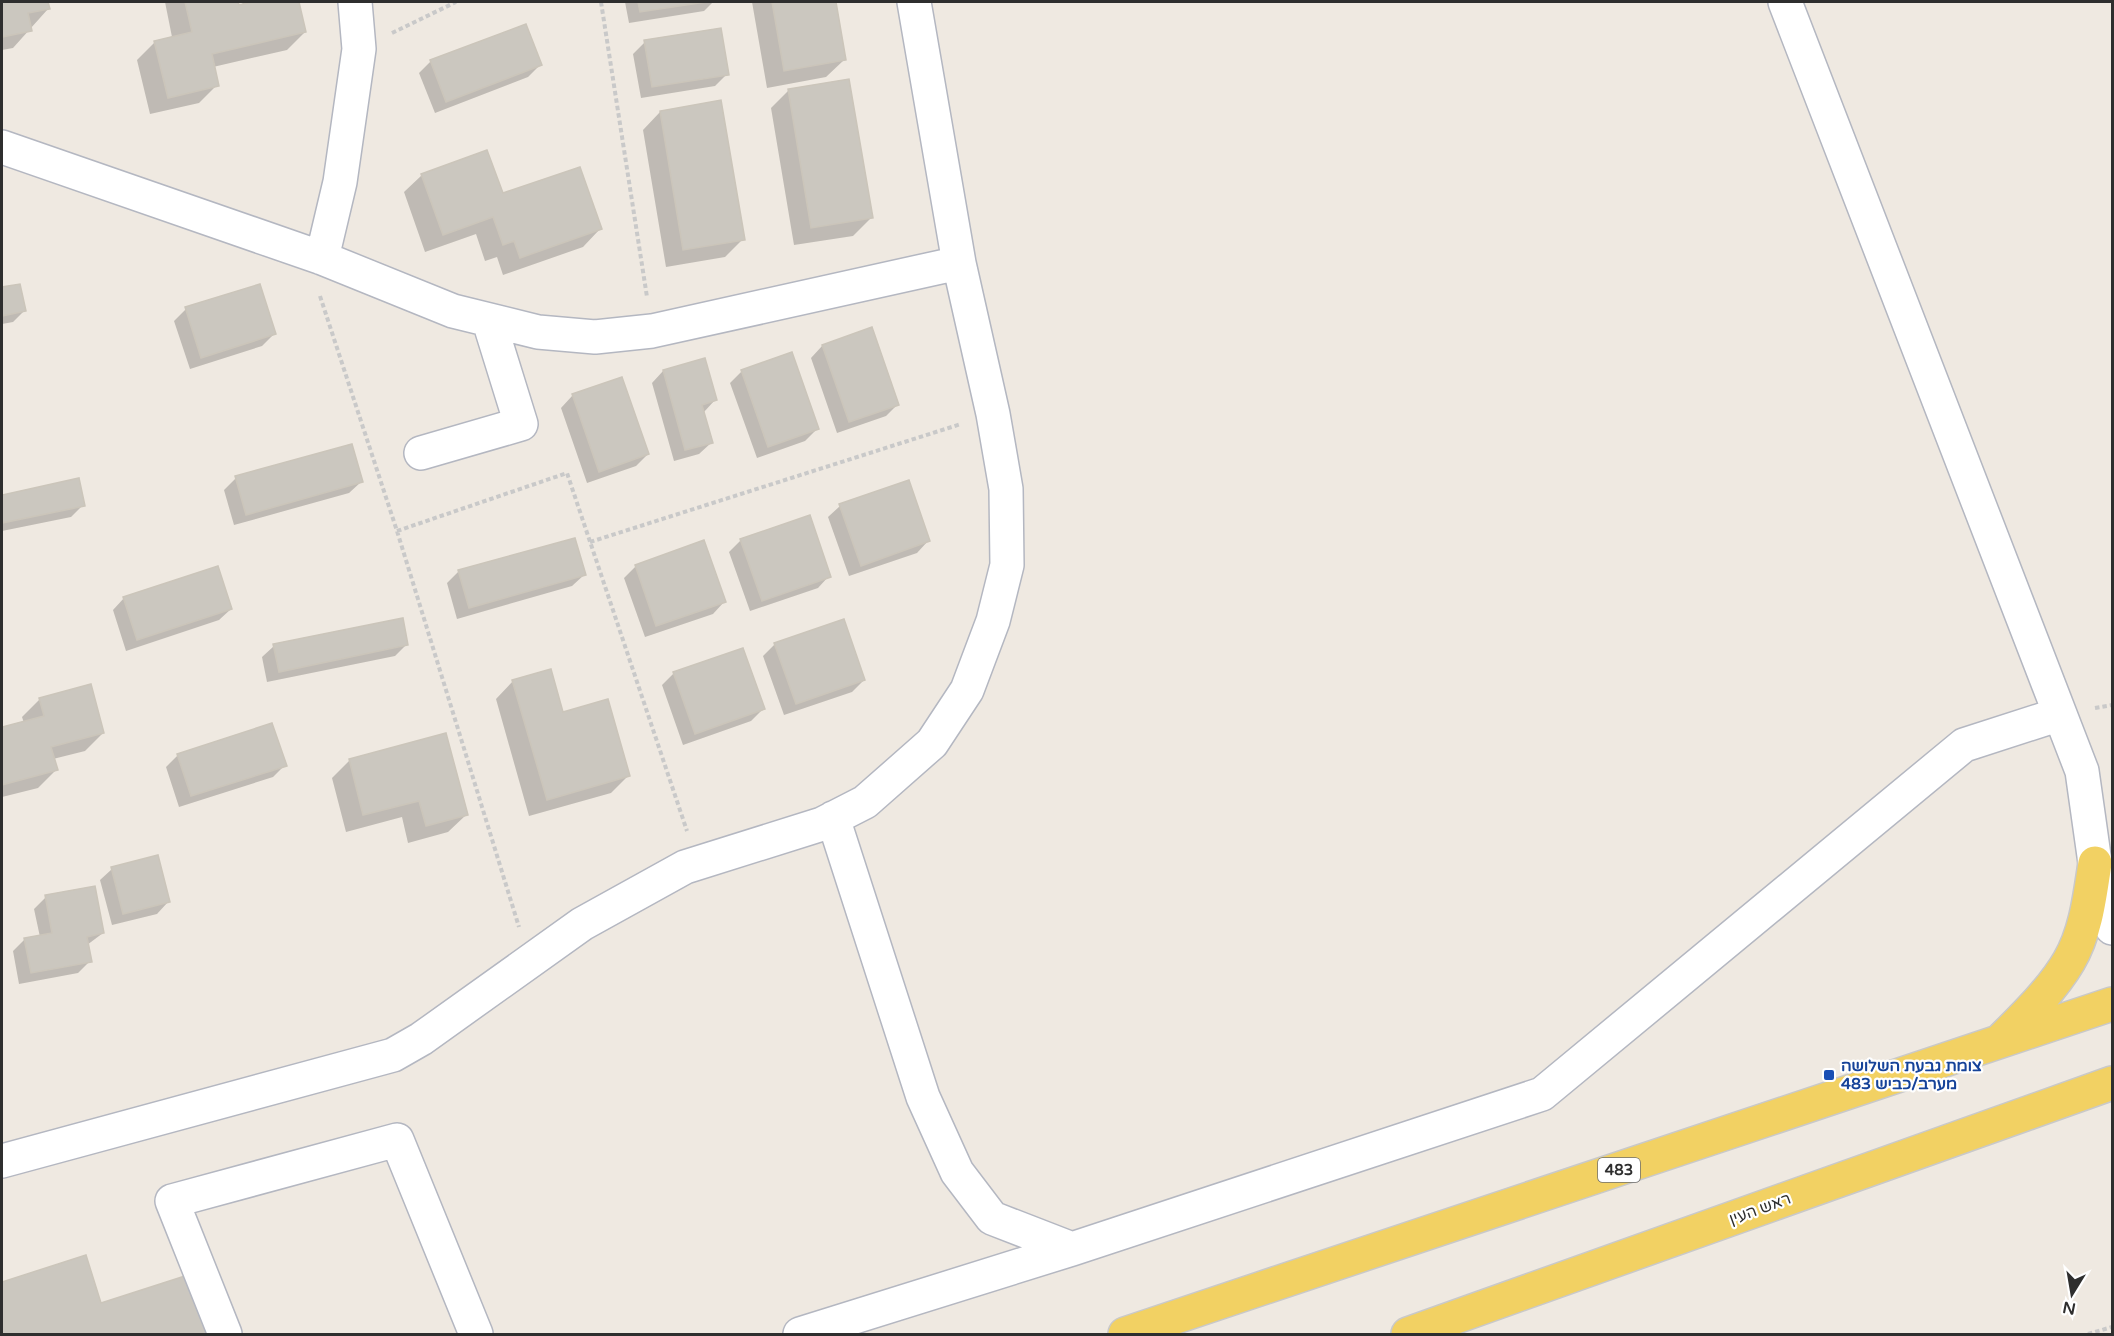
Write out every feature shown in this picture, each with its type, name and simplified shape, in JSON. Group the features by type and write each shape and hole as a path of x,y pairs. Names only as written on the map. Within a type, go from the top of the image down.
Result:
{"main road":[{"path":"1996,1045 2033,1008 2069,961 2086,916 2095,863"},
{"name":"483","path":"1125,1335 1996,1045 2112,1004"},
{"name":"ראש העין","path":"1408,1335 2112,1083"}],"street":[{"path":"314,255 340,182 359,50 355,2"},
{"path":"2,1161 393,1055 421,1039 582,924 685,867 833,818 865,802 932,742 967,690 993,621 1006,565 1006,489 993,414 959,263 914,2"},
{"path":"1785,2 2082,771 2112,817"},
{"path":"2,147 314,255 453,310 538,332 594,337 652,330 959,263"},
{"path":"421,453 521,424 489,321"},
{"path":"800,1335 1072,1249 1542,1094 1964,745 2060,714"},
{"path":"2082,771 2095,863 2112,928"},
{"path":"833,818 923,1097 957,1172 992,1218 1072,1249"},
{"path":"225,1335 172,1201 397,1140 476,1335"}],"path":[{"path":"359,50 456,2"},
{"path":"601,2 652,330"},
{"path":"314,255 530,962"},
{"path":"590,542 993,414"},
{"path":"397,531 567,473 698,862"},
{"path":"2088,1335 2112,1327"}],"building":[{"path":"2,2 48,2 50,9 28,13 32,31 2,37"},
{"path":"185,2 238,2 239,5 252,2 299,2 306,32 212,54 219,86 168,98 154,41 192,32"},
{"path":"638,2 706,2 640,12"},
{"path":"772,2 836,2 846,60 784,71"},
{"path":"526,24 542,65 446,102 430,60"},
{"path":"721,28 729,75 652,87 644,40"},
{"path":"849,79 873,218 811,228 788,89"},
{"path":"721,100 745,240 683,250 660,111"},
{"path":"487,150 503,193 580,167 602,229 520,258 514,241 503,245 493,217 443,235 421,174"},
{"path":"20,284 26,311 2,316 2,287"},
{"path":"260,284 276,334 201,358 185,307"},
{"path":"872,327 899,405 849,422 822,345"},
{"path":"792,352 819,429 768,447 741,370"},
{"path":"705,358 717,400 702,405 713,443 685,450 663,370"},
{"path":"622,377 649,454 599,472 572,394"},
{"path":"352,444 363,482 246,515 235,476"},
{"path":"79,478 85,506 2,523 2,495"},
{"path":"909,480 930,541 861,566 839,504"},
{"path":"810,515 831,577 762,601 740,539"},
{"path":"575,538 586,575 469,608 458,570"},
{"path":"704,540 726,602 656,626 635,565"},
{"path":"218,566 232,609 137,640 123,597"},
{"path":"403,618 408,645 279,672 273,644"},
{"path":"844,619 865,680 796,704 774,643"},
{"path":"743,648 765,709 695,734 673,672"},
{"path":"551,669 563,712 608,699 630,776 547,800 512,680"},
{"path":"91,684 104,733 51,747 58,770 2,785 2,727 44,716 39,698"},
{"path":"272,723 287,766 191,796 177,754"},
{"path":"446,733 468,815 426,826 419,801 363,815 349,759"},
{"path":"158,855 170,902 123,914 111,867"},
{"path":"95,886 104,933 87,937 92,962 31,973 24,938 52,933 45,895"},
{"path":"86,1255 101,1303 188,1275 208,1334 2,1334 2,1282"}],"place":[{"name":"צומת גבעת השלושה מערב/כביש 483","path":"1829,1075"}]}
